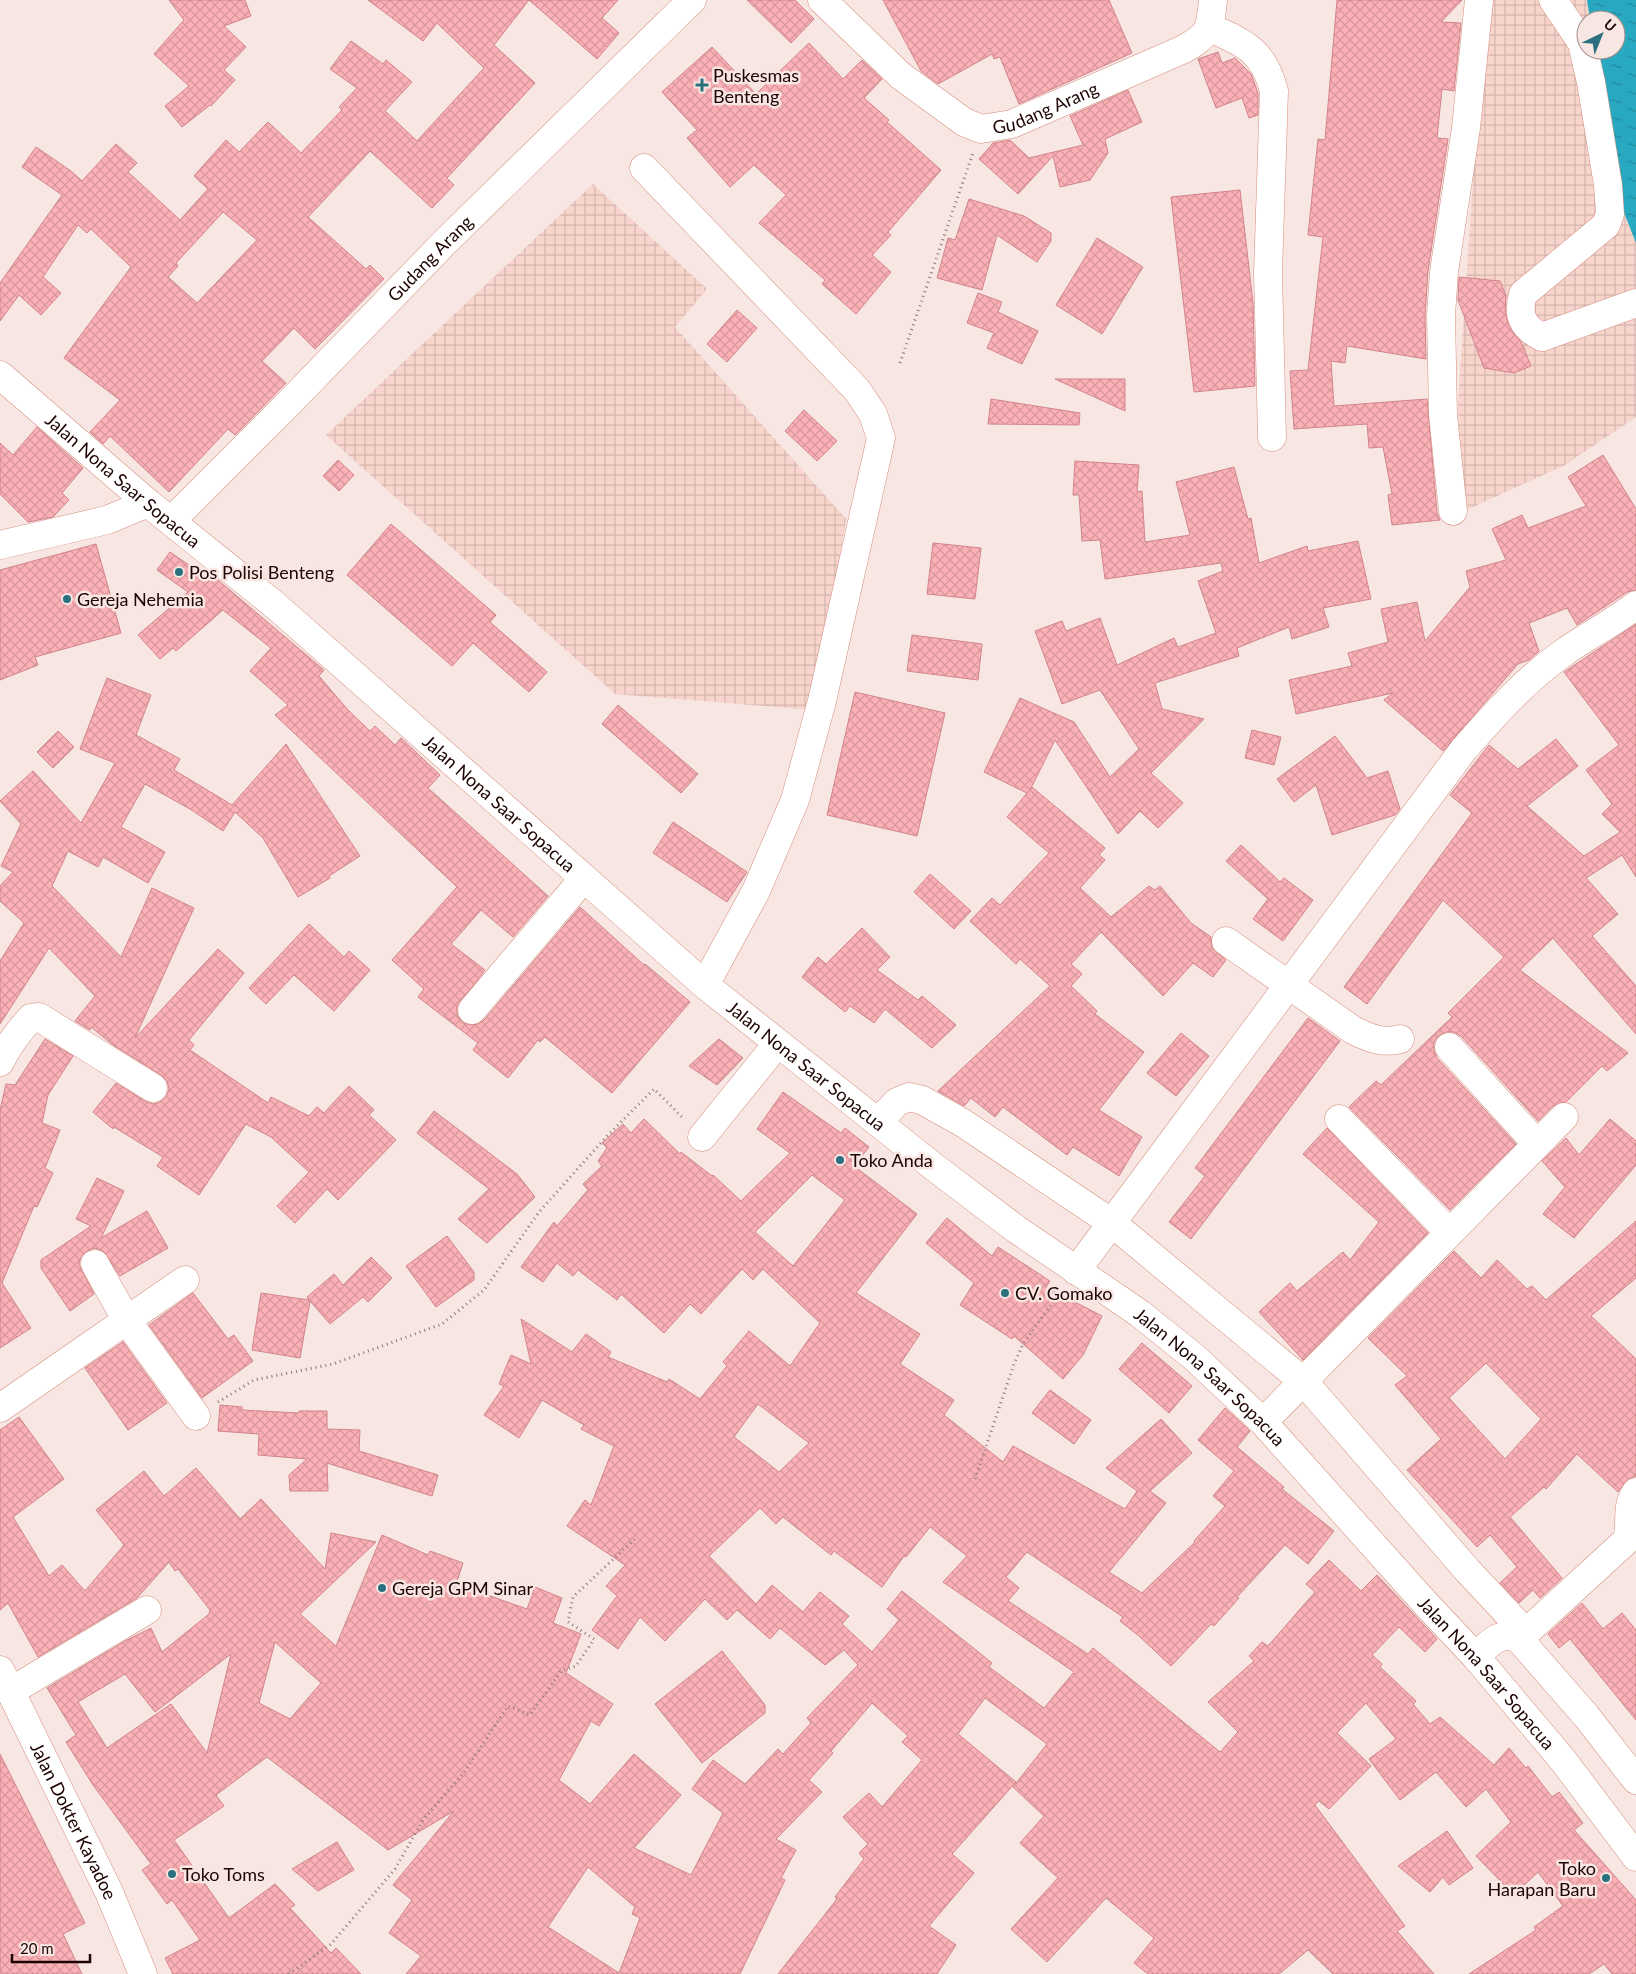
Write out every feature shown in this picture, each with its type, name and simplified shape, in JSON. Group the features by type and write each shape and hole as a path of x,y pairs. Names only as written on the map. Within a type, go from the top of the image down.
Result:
{"street":[{"name":"Gudang Arang","path":"171,521 444,244 692,0"},
{"name":"Gudang Arang","path":"822,0 901,76 964,122 981,129 1012,124 1184,49 1198,41 1210,28"},
{"path":"1213,0 1210,28 1240,40 1258,55 1269,71 1274,92 1268,273 1272,437"},
{"path":"1454,511 1443,415 1441,315 1444,272 1466,128 1479,0"},
{"path":"1552,0 1582,43 1592,82 1608,185 1610,214 1606,225 1523,294 1519,306 1523,320 1530,331 1542,337 1636,303"},
{"path":"644,168 857,390 873,414 882,438 822,701 794,800 756,891 705,985"},
{"name":"Jalan Nona Saar Sopacua","path":"0,374 148,503 276,606 705,985 934,1167 1076,1271 1169,1336 1263,1422 1476,1657 1562,1759 1636,1857"},
{"path":"0,545 107,520 148,503"},
{"path":"1076,1271 1464,748 1514,693 1563,653 1611,624 1636,605"},
{"path":"472,1010 584,878"},
{"path":"1226,941 1266,971 1290,985 1353,1030 1373,1039 1390,1042 1400,1039"},
{"path":"0,1062 22,1028 31,1018 39,1017 153,1088"},
{"path":"702,1137 777,1044"},
{"path":"1449,1047 1537,1144"},
{"path":"878,1122 896,1102 909,1097 922,1100 963,1123 1112,1223 1304,1382 1468,1571 1587,1716 1636,1780"},
{"path":"1263,1422 1564,1117"},
{"path":"1339,1119 1450,1232"},
{"path":"95,1264 127,1321 196,1416"},
{"path":"0,1408 185,1280"},
{"path":"1476,1657 1500,1636 1522,1636 1627,1540 1630,1530 1628,1506 1636,1492"},
{"path":"5,1681 147,1610"},
{"name":"Jalan Dokter Kayadoe","path":"5,1681 109,1892 143,1974"}],"path":[{"path":"900,363 981,129"},
{"path":"196,1416 254,1380 333,1364 442,1324 484,1290 540,1212 608,1135 654,1089 702,1137"},
{"path":"975,1480 1014,1364 1023,1344 1076,1271"},
{"path":"290,1974 331,1944 395,1870 423,1820 465,1771 508,1706 530,1715 561,1671 576,1666 594,1640 568,1622 574,1597 636,1538"}],"shaded area":[{"path":"1485,0 1587,0 1588,10 1576,10 1576,60 1588,60 1623,210 1636,243 1636,417 1565,465 1462,512 1458,402"},
{"path":"593,184 707,289 675,327 846,519 815,710 615,694 326,435"}],"water":[{"path":"1587,0 1636,0 1636,243 1623,210 1597,60 1626,60 1626,10 1588,10"}],"building":[{"path":"169,0 245,0 251,16 224,26 246,47 224,70 235,80 211,106 182,127 165,106 189,86 154,54 184,20"},
{"path":"368,0 529,0 494,45 535,83 447,178 454,185 432,208 370,151 308,217 366,269 370,265 384,279 315,349 294,328 262,361 286,383 235,435 228,429 169,492 110,436 103,444 90,432 120,400 64,358 131,267 91,229 87,233 78,225 43,277 61,293 41,315 19,295 0,321 0,283 62,195 22,167 36,147 71,171 82,181 116,144 137,163 128,172 180,220 208,189 194,176 226,140 239,152 268,122 301,153 342,110 339,107 357,88 330,69 351,41 383,64 386,60 412,82 385,111 417,141 484,68 437,23 423,41","holes":["223,212 257,240 197,303 168,277 178,266 176,263"]},
{"path":"529,0 618,0 602,18 619,33 597,59"},
{"path":"747,0 795,0 814,19 791,43"},
{"path":"883,0 1109,0 1132,53 1019,104 1000,57 994,59 992,54 938,84 921,71"},
{"path":"1337,0 1462,0 1441,22 1461,23 1454,91 1442,89 1437,138 1448,139 1428,271 1425,315 1426,359 1347,346 1345,363 1331,361 1334,406 1427,399 1437,513 1440,520 1392,525 1388,495 1392,494 1383,447 1369,448 1367,424 1294,429 1290,371 1308,370 1323,237 1308,235 1318,139 1325,140"},
{"path":"809,43 843,79 862,60 882,79 864,98 889,120 887,122 941,170 888,232 891,235 872,255 891,272 856,314 822,284 825,280 759,223 786,195 754,165 730,187 687,138 697,130 662,92 712,47 756,94"},
{"path":"1218,52 1222,63 1235,58 1251,74 1258,93 1258,115 1249,118 1242,98 1216,108 1198,59"},
{"path":"1128,90 1142,122 1105,139 1108,153 1090,180 1060,187 1053,156 1018,194 979,159 993,143 1010,140 1029,158 1083,145 1070,116"},
{"path":"1240,190 1253,303 1255,386 1194,392 1171,197"},
{"path":"969,199 1024,216 1051,233 1051,241 1037,262 997,235 982,290 937,278 948,238 955,240"},
{"path":"1097,238 1143,267 1102,334 1056,305"},
{"path":"1459,277 1500,281 1506,296 1505,309 1508,324 1521,342 1531,366 1514,373 1484,368 1458,300"},
{"path":"978,293 1002,302 998,312 1038,331 1022,364 987,348 994,333 967,323"},
{"path":"737,310 757,328 727,362 707,344"},
{"path":"1055,379 1125,379 1125,411"},
{"path":"991,399 1080,413 1079,425 988,424"},
{"path":"804,410 837,441 817,461 785,431"},
{"path":"37,427 83,468 62,493 69,500 53,517 28,522 0,494 0,443 13,455"},
{"path":"1603,455 1636,509 1636,590 1627,592 1577,625 1567,608 1529,623 1539,651 1529,660 1518,664 1443,751 1384,700 1393,693 1296,714 1289,680 1352,666 1348,653 1388,642 1381,609 1417,602 1425,641 1470,587 1466,571 1506,560 1492,529 1522,515 1528,528 1586,506 1568,477"},
{"path":"338,460 354,475 339,491 323,476"},
{"path":"1075,461 1139,465 1137,492 1142,491 1145,542 1190,535 1176,482 1234,467 1248,519 1251,518 1259,563 1307,546 1308,551 1358,541 1371,599 1323,608 1329,627 1292,639 1289,627 1237,648 1239,656 1155,683 1162,709 1204,719 1151,773 1183,803 1158,828 1140,811 1118,834 1055,740 1030,790 1032,787 1105,848 1099,855 1105,860 1080,888 1111,917 1149,886 1155,890 1160,886 1191,923 1211,937 1212,948 1226,960 1213,977 1193,963 1163,996 1101,932 1071,964 1082,974 1071,986 1097,1011 1095,1014 1144,1052 1099,1110 1142,1137 1119,1176 1073,1147 1067,1155 1003,1107 995,1117 971,1098 964,1106 938,1091 1050,986 1020,959 1016,964 970,921 992,898 1000,905 1049,853 1007,817 1027,793 984,772 1020,698 1074,722 1110,777 1139,749 1100,690 1062,704 1035,631 1062,621 1066,631 1100,618 1117,665 1174,638 1178,647 1216,633 1198,581 1223,571 1221,563 1105,579 1100,540 1082,541 1079,495 1073,495"},
{"path":"391,524 496,615 490,622 547,672 529,692 473,643 452,666 347,575"},
{"path":"933,543 981,548 975,599 927,594"},
{"name":"Gereja Nehemia","path":"96,544 121,633 35,657 38,665 0,680 0,570"},
{"path":"170,552 209,579 212,575 324,670 319,676 348,710 370,731 375,726 395,745 401,738 440,775 428,788 548,896 513,937 481,910 451,944 485,970 457,1007 457,1015 462,1022 470,1025 478,1024 484,1020 580,907 644,965 690,1002 612,1093 545,1037 540,1042 538,1040 508,1078 473,1050 478,1043 418,997 424,989 392,960 457,887 275,715 288,705 250,671 271,648 223,610 176,651 173,648 160,659 138,635 188,592 157,570"},
{"path":"1636,624 1636,877 1622,855 1586,878 1618,914 1592,936 1636,986 1636,1034 1553,938 1520,970 1628,1053 1607,1071 1602,1066 1566,1102 1553,1106 1538,1121 1461,1036 1454,1032 1446,1032 1438,1036 1434,1042 1437,1058 1516,1144 1450,1210 1349,1107 1376,1081 1381,1085 1452,1017 1448,1013 1504,957 1443,900 1367,1004 1344,987 1472,813 1450,795 1489,745 1518,769 1556,739 1578,766 1527,806 1584,856 1620,832 1602,814 1612,804 1586,770 1619,745 1564,672"},
{"path":"912,635 982,644 978,680 907,671"},
{"path":"107,678 151,695 136,735 180,759 174,770 232,805 286,744 360,856 329,876 330,878 298,897 263,838 235,812 223,831 190,809 145,784 121,827 165,852 148,883 103,857 98,867 68,851 52,886 121,957 152,888 194,908 135,1038 218,949 244,973 189,1040 194,1045 190,1050 268,1103 271,1097 309,1116 317,1107 324,1113 349,1086 374,1110 369,1115 396,1140 338,1200 327,1189 295,1223 277,1206 309,1172 271,1137 246,1124 199,1195 157,1166 163,1157 114,1127 113,1129 93,1112 116,1083 153,1104 160,1102 166,1097 169,1089 167,1081 161,1075 113,1045 91,1027 90,1030 75,1021 95,996 49,948 0,1024 0,961 24,923 0,901 0,886 13,872 1,866 21,824 0,801 33,771 81,823 115,763 80,749"},
{"path":"855,692 945,713 917,836 827,815"},
{"path":"618,705 698,774 681,793 602,724"},
{"path":"1252,730 1281,737 1274,765 1245,758"},
{"path":"58,731 74,747 53,768 37,752"},
{"path":"1335,736 1367,778 1388,771 1400,809 1395,815 1332,835 1316,785 1294,802 1277,779"},
{"path":"673,822 747,872 727,902 653,853"},
{"path":"1241,845 1280,882 1284,878 1313,900 1283,941 1253,919 1268,899 1226,861"},
{"path":"930,874 971,911 954,929 914,892"},
{"path":"309,924 344,957 349,951 370,970 334,1011 294,975 266,1004 249,988"},
{"path":"862,928 890,957 877,970 918,1000 922,996 956,1025 932,1048 885,1009 874,1023 850,1006 845,1012 802,977 818,957 826,964"},
{"path":"1308,1018 1340,1041 1191,1239 1169,1222 1205,1176 1195,1168"},
{"path":"1181,1033 1209,1056 1176,1096 1147,1073"},
{"path":"45,1039 73,1056 48,1095 42,1123 60,1130 45,1168 53,1173 37,1207 34,1206 2,1283 31,1328 0,1348 0,1110 6,1084 15,1085"},
{"path":"719,1039 743,1058 717,1085 689,1066"},
{"path":"783,1092 841,1133 845,1128 869,1147 854,1166 917,1214 856,1293 920,1334 900,1364 954,1400 944,1415 1003,1462 1013,1446 1125,1509 1137,1491 1106,1468 1161,1419 1192,1453 1150,1491 1166,1503 1109,1572 1142,1593 1195,1542 1225,1506 1213,1496 1234,1471 1198,1440 1225,1408 1250,1431 1237,1447 1284,1487 1282,1489 1334,1531 1308,1564 1285,1545 1237,1597 1239,1598 1214,1626 1211,1624 1171,1666 1120,1621 1123,1617 1027,1552 1006,1577 1019,1588 1008,1601 1088,1654 1093,1648 1220,1752 1238,1732 1208,1702 1254,1661 1249,1656 1262,1642 1268,1646 1315,1592 1306,1584 1329,1560 1361,1591 1377,1575 1437,1639 1425,1652 1399,1627 1372,1655 1382,1664 1380,1667 1416,1701 1413,1704 1430,1724 1440,1717 1494,1765 1509,1748 1526,1768 1528,1766 1552,1797 1559,1792 1583,1823 1574,1830 1636,1900 1636,1974 1612,1974 1604,1964 1589,1974 1469,1974 1536,1930 1534,1927 1563,1906 1538,1872 1514,1895 1476,1856 1511,1822 1486,1789 1466,1807 1436,1772 1400,1800 1369,1759 1396,1739 1366,1703 1337,1733 1371,1766 1329,1809 1319,1801 1315,1805 1405,1926 1397,1931 1434,1974 1333,1974 1308,1950 1279,1974 1148,1974 1134,1963 1154,1938 1106,1898 1047,1962 1011,1929 1058,1878 1020,1843 1044,1816 1013,1787 1047,1744 985,1698 958,1734 1016,1782 952,1854 974,1873 929,1926 956,1945 937,1974 778,1974 837,1899 835,1897 864,1859 859,1853 868,1844 843,1817 869,1793 882,1807 922,1760 902,1742 908,1736 872,1703 809,1780 822,1792 776,1839 796,1850 781,1878 785,1880 740,1974 406,1974 421,1956 389,1933 412,1900 393,1885 454,1811 388,1850 267,1757 216,1795 224,1806 174,1840 229,1918 275,1884 295,1905 290,1908 331,1953 336,1948 361,1974 173,1974 165,1958 200,1940 172,1900 167,1904 142,1870 151,1864 93,1785 66,1742 76,1735 47,1688 125,1641 151,1628 162,1652 209,1614 210,1610 178,1569 175,1571 169,1562 137,1598 38,1657 8,1603 0,1610 0,1430 19,1417 64,1479 13,1517 49,1576 62,1565 85,1591 124,1545 96,1510 144,1471 164,1496 196,1468 240,1519 261,1499 325,1569 331,1533 376,1542 300,1614 336,1646 382,1535 428,1555 430,1551 463,1563 456,1584 527,1609 535,1587 562,1598 553,1623 581,1634 566,1673 613,1704 599,1726 591,1721 559,1780 590,1804 634,1754 681,1795 634,1848 691,1875 723,1813 692,1789 713,1760 745,1784 778,1749 783,1754 811,1723 807,1718 858,1665 844,1650 825,1665 780,1628 770,1639 737,1610 727,1620 705,1599 665,1641 640,1617 618,1649 592,1630 617,1596 606,1586 625,1565 567,1526 585,1500 591,1505 614,1446 581,1429 584,1425 542,1400 519,1438 484,1415 504,1386 499,1384 511,1355 531,1364 521,1319 572,1352 586,1334 611,1352 608,1357 667,1382 669,1379 700,1399 727,1366 723,1362 749,1331 790,1366 820,1323 763,1269 753,1280 742,1269 701,1314 690,1304 664,1333 621,1294 617,1300 578,1270 573,1276 557,1263 543,1282 521,1267 554,1222 557,1226 588,1190 583,1184 602,1166 598,1161 607,1148 602,1143 623,1124 631,1133 644,1119 680,1154 681,1152 713,1175 741,1201 790,1153 757,1129","holes":["812,1175 845,1200 793,1266 755,1232","758,1404 809,1443 779,1472 734,1437","760,1508 776,1524 783,1517 831,1555 834,1551 882,1587 904,1556 906,1557 930,1527 967,1556 943,1582 1074,1672 1044,1708 989,1667 992,1663 902,1591 887,1609 899,1620 872,1652 842,1624 849,1616 820,1592 803,1612 772,1585 756,1604 709,1556","275,1642 321,1683 290,1719 259,1703","231,1654 207,1753 171,1704 107,1748 78,1702 125,1674 155,1712","588,1867 635,1907 632,1914 640,1918 619,1973 548,1927"]},
{"path":"434,1111 517,1174 535,1197 487,1243 458,1219 489,1189 417,1133"},
{"path":"1610,1119 1636,1141 1636,1165 1574,1238 1543,1214 1565,1187 1542,1161 1566,1138 1579,1155"},
{"path":"1327,1128 1428,1233 1303,1360 1259,1312 1290,1283 1297,1291 1343,1252 1350,1260 1379,1222 1303,1154"},
{"path":"97,1178 124,1191 101,1238 147,1211 168,1248 120,1276 103,1251 95,1248 87,1251 81,1256 79,1264 94,1294 70,1311 41,1268 41,1260 91,1226 76,1219"},
{"path":"947,1218 992,1256 998,1247 1050,1281 1046,1287 1102,1316 1083,1355 1063,1379 1014,1336 1012,1339 960,1305 974,1283 926,1243"},
{"path":"1636,1221 1636,1278 1591,1316 1636,1359 1636,1476 1628,1479 1618,1492 1577,1454 1546,1489 1544,1487 1510,1517 1562,1578 1540,1598 1533,1590 1519,1603 1500,1583 1517,1567 1490,1535 1477,1547 1407,1470 1441,1439 1395,1385 1407,1376 1368,1338 1454,1251 1481,1278 1497,1260 1527,1289 1532,1286 1546,1300","holes":["1486,1363 1541,1419 1505,1459 1449,1398"]},
{"path":"447,1236 474,1272 474,1280 436,1307 406,1266"},
{"path":"371,1257 392,1278 368,1302 363,1297 330,1324 310,1301 300,1358 252,1350 261,1293 309,1300 307,1297 334,1274 343,1285"},
{"path":"193,1293 228,1339 234,1335 253,1361 202,1398 149,1325"},
{"path":"123,1342 167,1403 128,1430 85,1368"},
{"path":"1142,1343 1192,1386 1169,1413 1119,1369"},
{"path":"1050,1390 1091,1420 1074,1444 1032,1413"},
{"path":"220,1405 242,1407 242,1410 299,1413 299,1411 327,1411 327,1429 360,1430 359,1451 438,1475 432,1496 327,1463 328,1491 290,1491 289,1475 307,1459 258,1455 259,1434 218,1431"},
{"path":"1582,1603 1603,1629 1622,1613 1636,1630 1636,1720 1570,1639 1559,1648 1548,1634"},
{"path":"722,1651 765,1705 765,1713 702,1763 655,1704"},
{"path":"0,1754 85,1923 63,1934 82,1974 0,1974"},
{"path":"1447,1831 1473,1868 1449,1885 1443,1877 1430,1892 1398,1866"},
{"path":"337,1842 354,1870 318,1891 292,1869"}],"place":[{"name":"Puskesmas Benteng","path":"702,85"},
{"name":"Pos Polisi Benteng","path":"179,572"},
{"name":"Gereja Nehemia","path":"67,599"},
{"name":"Toko Anda","path":"840,1160"},
{"name":"CV. Gomako","path":"1005,1293"},
{"name":"Gereja GPM Sinar","path":"382,1588"},
{"name":"Toko Toms","path":"172,1874"},
{"name":"Toko Harapan Baru","path":"1606,1878"}]}
